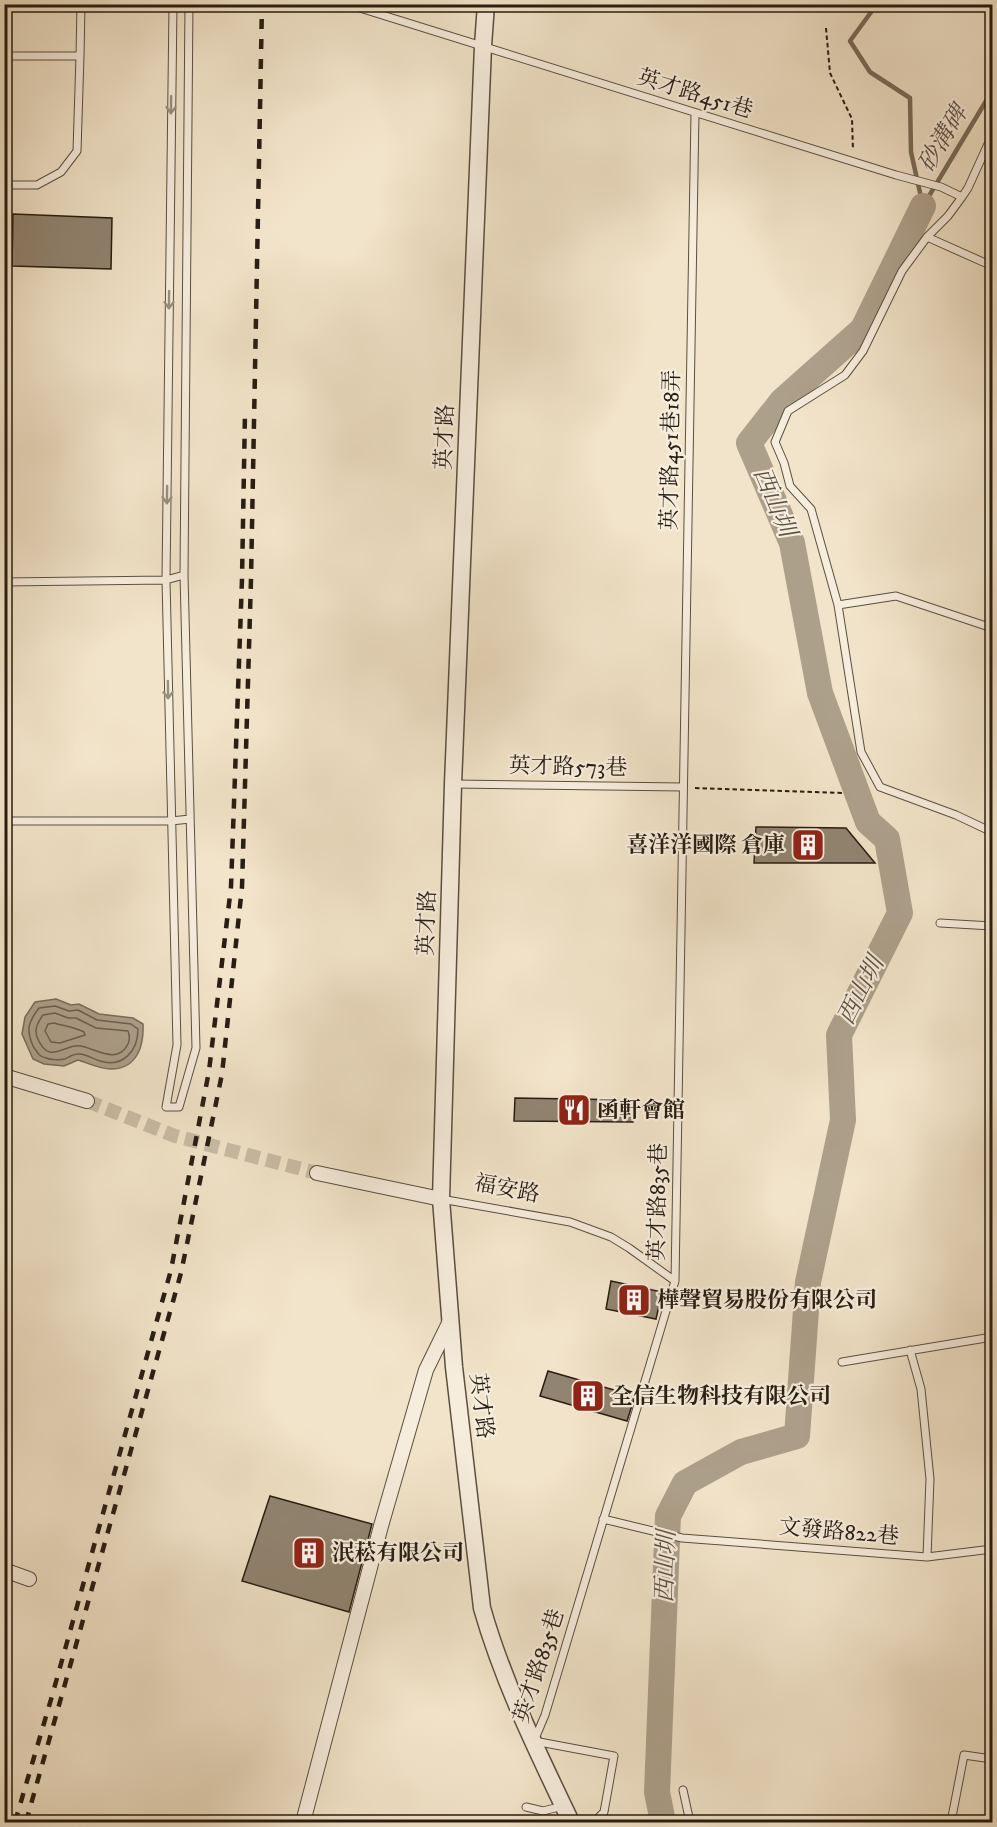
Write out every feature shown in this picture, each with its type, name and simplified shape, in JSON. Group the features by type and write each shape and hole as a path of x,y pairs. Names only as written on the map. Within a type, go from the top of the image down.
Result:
{"street":[{"name":"英才路","path":"486,4 453,784 441,1198 454,1367 482,1608 491,1640 571,1822"},
{"path":"4,1076 87,1101"},
{"name":"福安路","path":"317,1173 441,1198"},
{"path":"303,1822 381,1526 426,1371 451,1319"},
{"path":"4,1570 29,1579"}],"lane":[{"path":"4,184 37,185 61,172 77,151 81,4"},
{"path":"172,4 166,580 177,1045 166,1107 179,1107 196,1048 184,575 189,4"},
{"name":"英才路451巷","path":"347,4 896,176 941,187 962,197"},
{"path":"4,56 80,56"},
{"path":"172,67 188,67"},
{"name":"英才路451巷18弄","path":"683,787 695,113"},
{"path":"993,139 988,144 962,197 948,216 927,237 902,271 863,351 845,375 788,411 776,442 790,486 811,509 838,605 861,752 880,787 956,815 993,832"},
{"path":"927,237 993,266"},
{"path":"4,582 166,580 184,575"},
{"path":"838,605 896,596 993,628"},
{"name":"英才路573巷","path":"453,784 683,787"},
{"name":"英才路835巷","path":"534,1741 545,1715 675,1281 683,787"},
{"path":"4,820 171,821 190,819"},
{"path":"940,923 993,926"},
{"name":"福安路","path":"441,1198 570,1222 611,1237 675,1281"},
{"path":"842,1362 993,1337"},
{"path":"910,1350 921,1389 930,1479 927,1557"},
{"name":"文發路822巷","path":"603,1519 682,1538 927,1557 993,1549"},
{"path":"534,1741 614,1756 604,1812 594,1822"},
{"path":"951,1822 964,1755 993,1760"},
{"path":"683,1790 690,1822"},
{"path":"526,1807 543,1811 563,1806"}],"path":[{"path":"826,28 830,73 852,119 854,162"},
{"path":"683,787 844,793"}],"water":[{"path":"56,999 71,1005 79,1004 99,1014 133,1018 143,1024 140,1048 133,1061 120,1068 111,1069 78,1060 64,1066 44,1064 33,1059 22,1034 25,1017 35,1002"}],"building":[{"path":"13,214 112,218 111,269 12,266"},
{"name":"喜洋洋國際 倉庫","path":"756,827 846,828 875,863 754,863"},
{"name":"函軒會館","path":"515,1098 633,1100 633,1122 514,1121"},
{"name":"樺聲貿易股份有限公司","path":"611,1281 662,1292 656,1319 606,1309"},
{"name":"全信生物科技有限公司","path":"548,1371 635,1396 627,1421 540,1396"},
{"name":"泯菘有限公司","path":"270,1496 372,1524 349,1612 242,1581"}],"waterway":[{"path":"877,4 850,41 870,72 910,98 911,152 923,206"},
{"name":"砂溝碑","path":"923,206 992,91"},
{"name":"西山圳","path":"663,1822 657,1792 668,1516 685,1483 741,1452 797,1436 808,1282 843,1120 839,1035 900,913 887,839 868,822 820,693 792,543 749,443 782,401 863,329 923,206"}],"tunnel":[{"path":"87,1101 175,1136 317,1173"}],"railway":[{"path":"26,1822 181,1273 222,1074 242,887 251,579 262,4"},
{"path":"15,1822 171,1270 209,1071 231,887 242,579 245,412"}],"place":[{"name":"喜洋洋國際 倉庫","path":"808,845"},
{"name":"函軒會館","path":"574,1110"},
{"name":"樺聲貿易股份有限公司","path":"634,1300"},
{"name":"全信生物科技有限公司","path":"588,1396"},
{"name":"泯菘有限公司","path":"309,1553"}]}
